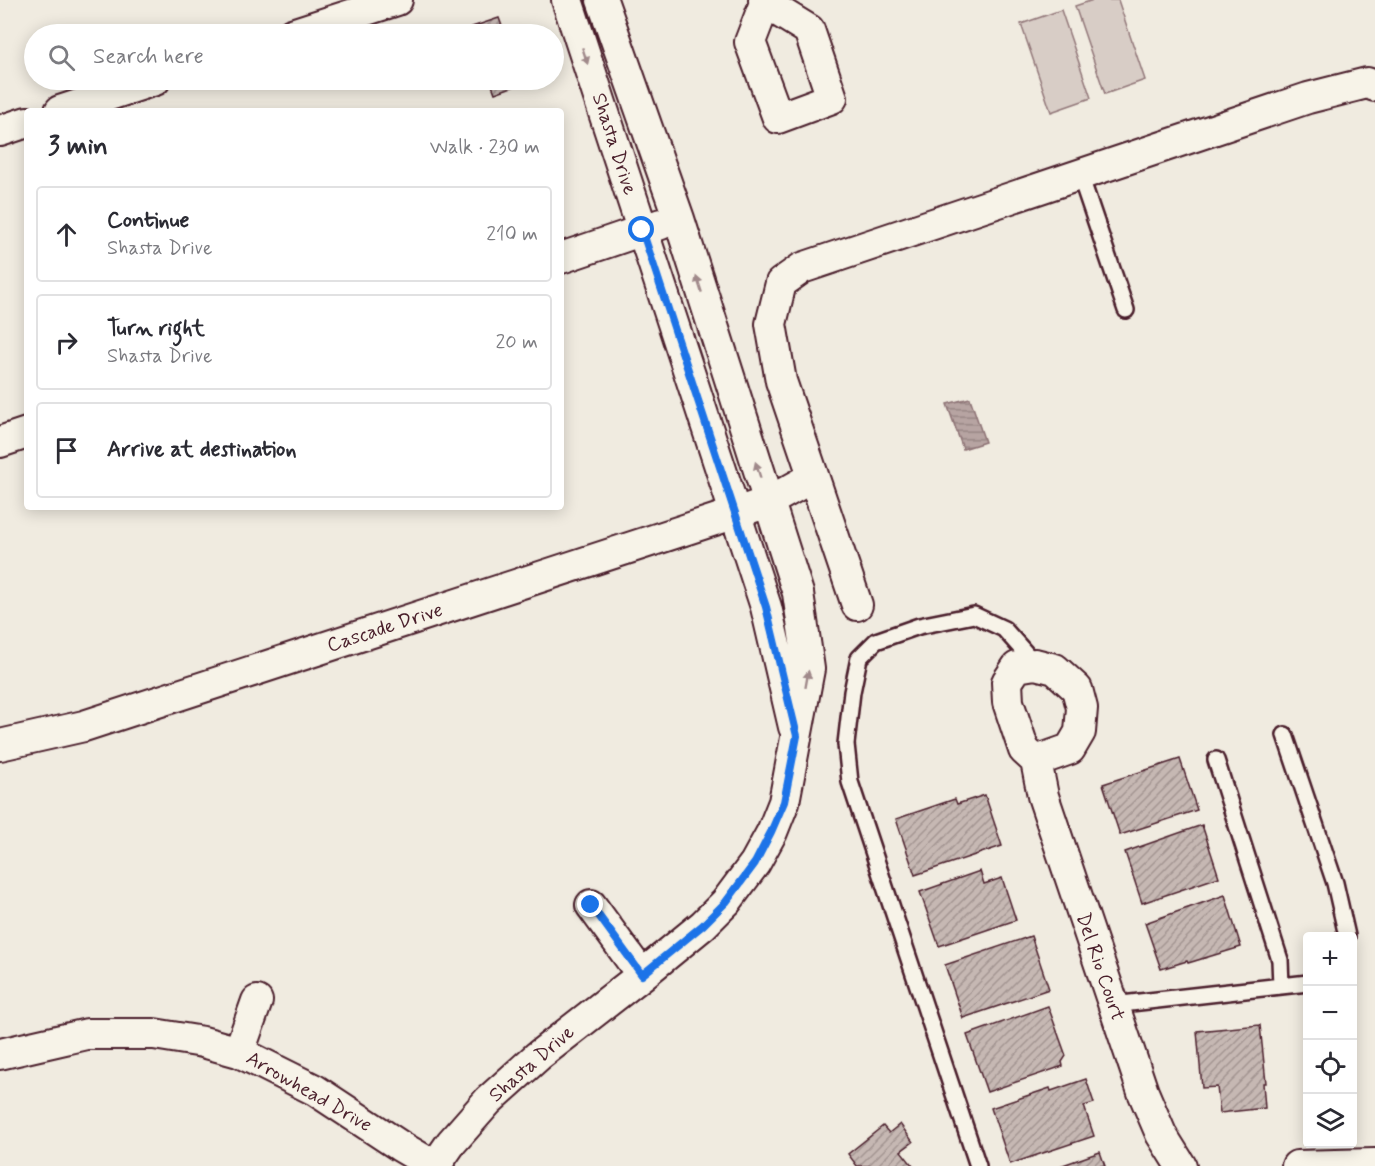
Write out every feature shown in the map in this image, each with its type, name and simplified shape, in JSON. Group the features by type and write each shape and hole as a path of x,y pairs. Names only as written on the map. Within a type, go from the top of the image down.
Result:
{"street":[{"path":"323,24 397,0"},
{"name":"Shasta Drive","path":"567,0 766,607 797,736"},
{"name":"Shasta Drive","path":"434,1166 488,1101 538,1056 703,925 726,902 755,863 784,802 809,669 798,593 679,219 602,0"},
{"path":"857,605 781,381 771,324 781,283 802,268 1308,98 1367,83 1375,86"},
{"path":"69,108 124,90"},
{"path":"0,131 24,123"},
{"path":"564,257 679,219"},
{"path":"0,441 24,434"},
{"name":"Cascade Drive","path":"0,745 84,726 736,513 768,502 813,477"},
{"path":"1035,664 1055,669 1077,689 1082,708 1080,732 1070,749 1035,761 1024,750 1008,702 1007,682 1017,667 1035,664"},
{"name":"Del Rio Court","path":"1035,761 1043,796 1143,1092 1161,1134 1181,1166"},
{"path":"591,905 642,975"},
{"path":"239,1052 257,1001"},
{"name":"Arrowhead Drive","path":"0,1054 87,1034 154,1034 203,1042 239,1052 315,1090 434,1166"},
{"path":"1297,1166 1375,1164"}],"lane":[{"path":"1080,175 1126,310"},
{"path":"978,1166 850,782 846,744 859,658 876,641 919,626 974,615 1004,629 1035,664"},
{"path":"1285,735 1335,883 1346,932"},
{"path":"1216,760 1280,960 1281,986"},
{"path":"1113,1005 1303,984"}],"shaded area":[{"path":"1093,0 1118,0 1145,80 1105,94 1075,6"},
{"path":"1061,10 1091,98 1051,112 1021,24"},
{"path":"970,398 985,442 963,449 947,404"}],"building":[{"path":"499,18 501,24 481,24"},
{"path":"1180,759 1197,810 1120,835 1103,784"},
{"path":"985,795 1002,846 915,875 896,819 955,799 957,804"},
{"path":"1202,825 1219,877 1142,903 1125,852"},
{"path":"980,871 984,884 1002,878 1016,920 939,946 920,892"},
{"path":"1225,895 1241,947 1161,969 1145,923"},
{"path":"1031,936 1049,989 963,1018 945,965"},
{"path":"1048,1006 1066,1056 1062,1062 1063,1066 987,1092 967,1035"},
{"path":"1260,1025 1266,1083 1263,1083 1265,1108 1220,1113 1217,1087 1202,1088 1197,1031"},
{"path":"1086,1079 1094,1103 1084,1106 1094,1136 1010,1164 991,1108 1050,1088 1051,1091"},
{"path":"900,1124 913,1142 901,1151 913,1166 857,1166 848,1154 883,1126 889,1133"},
{"path":"1100,1152 1105,1166 1060,1166"}],"route":[{"path":"591,905 642,975 703,925 726,902 755,863 784,802 797,736 783,686 766,607 642,230"}]}
